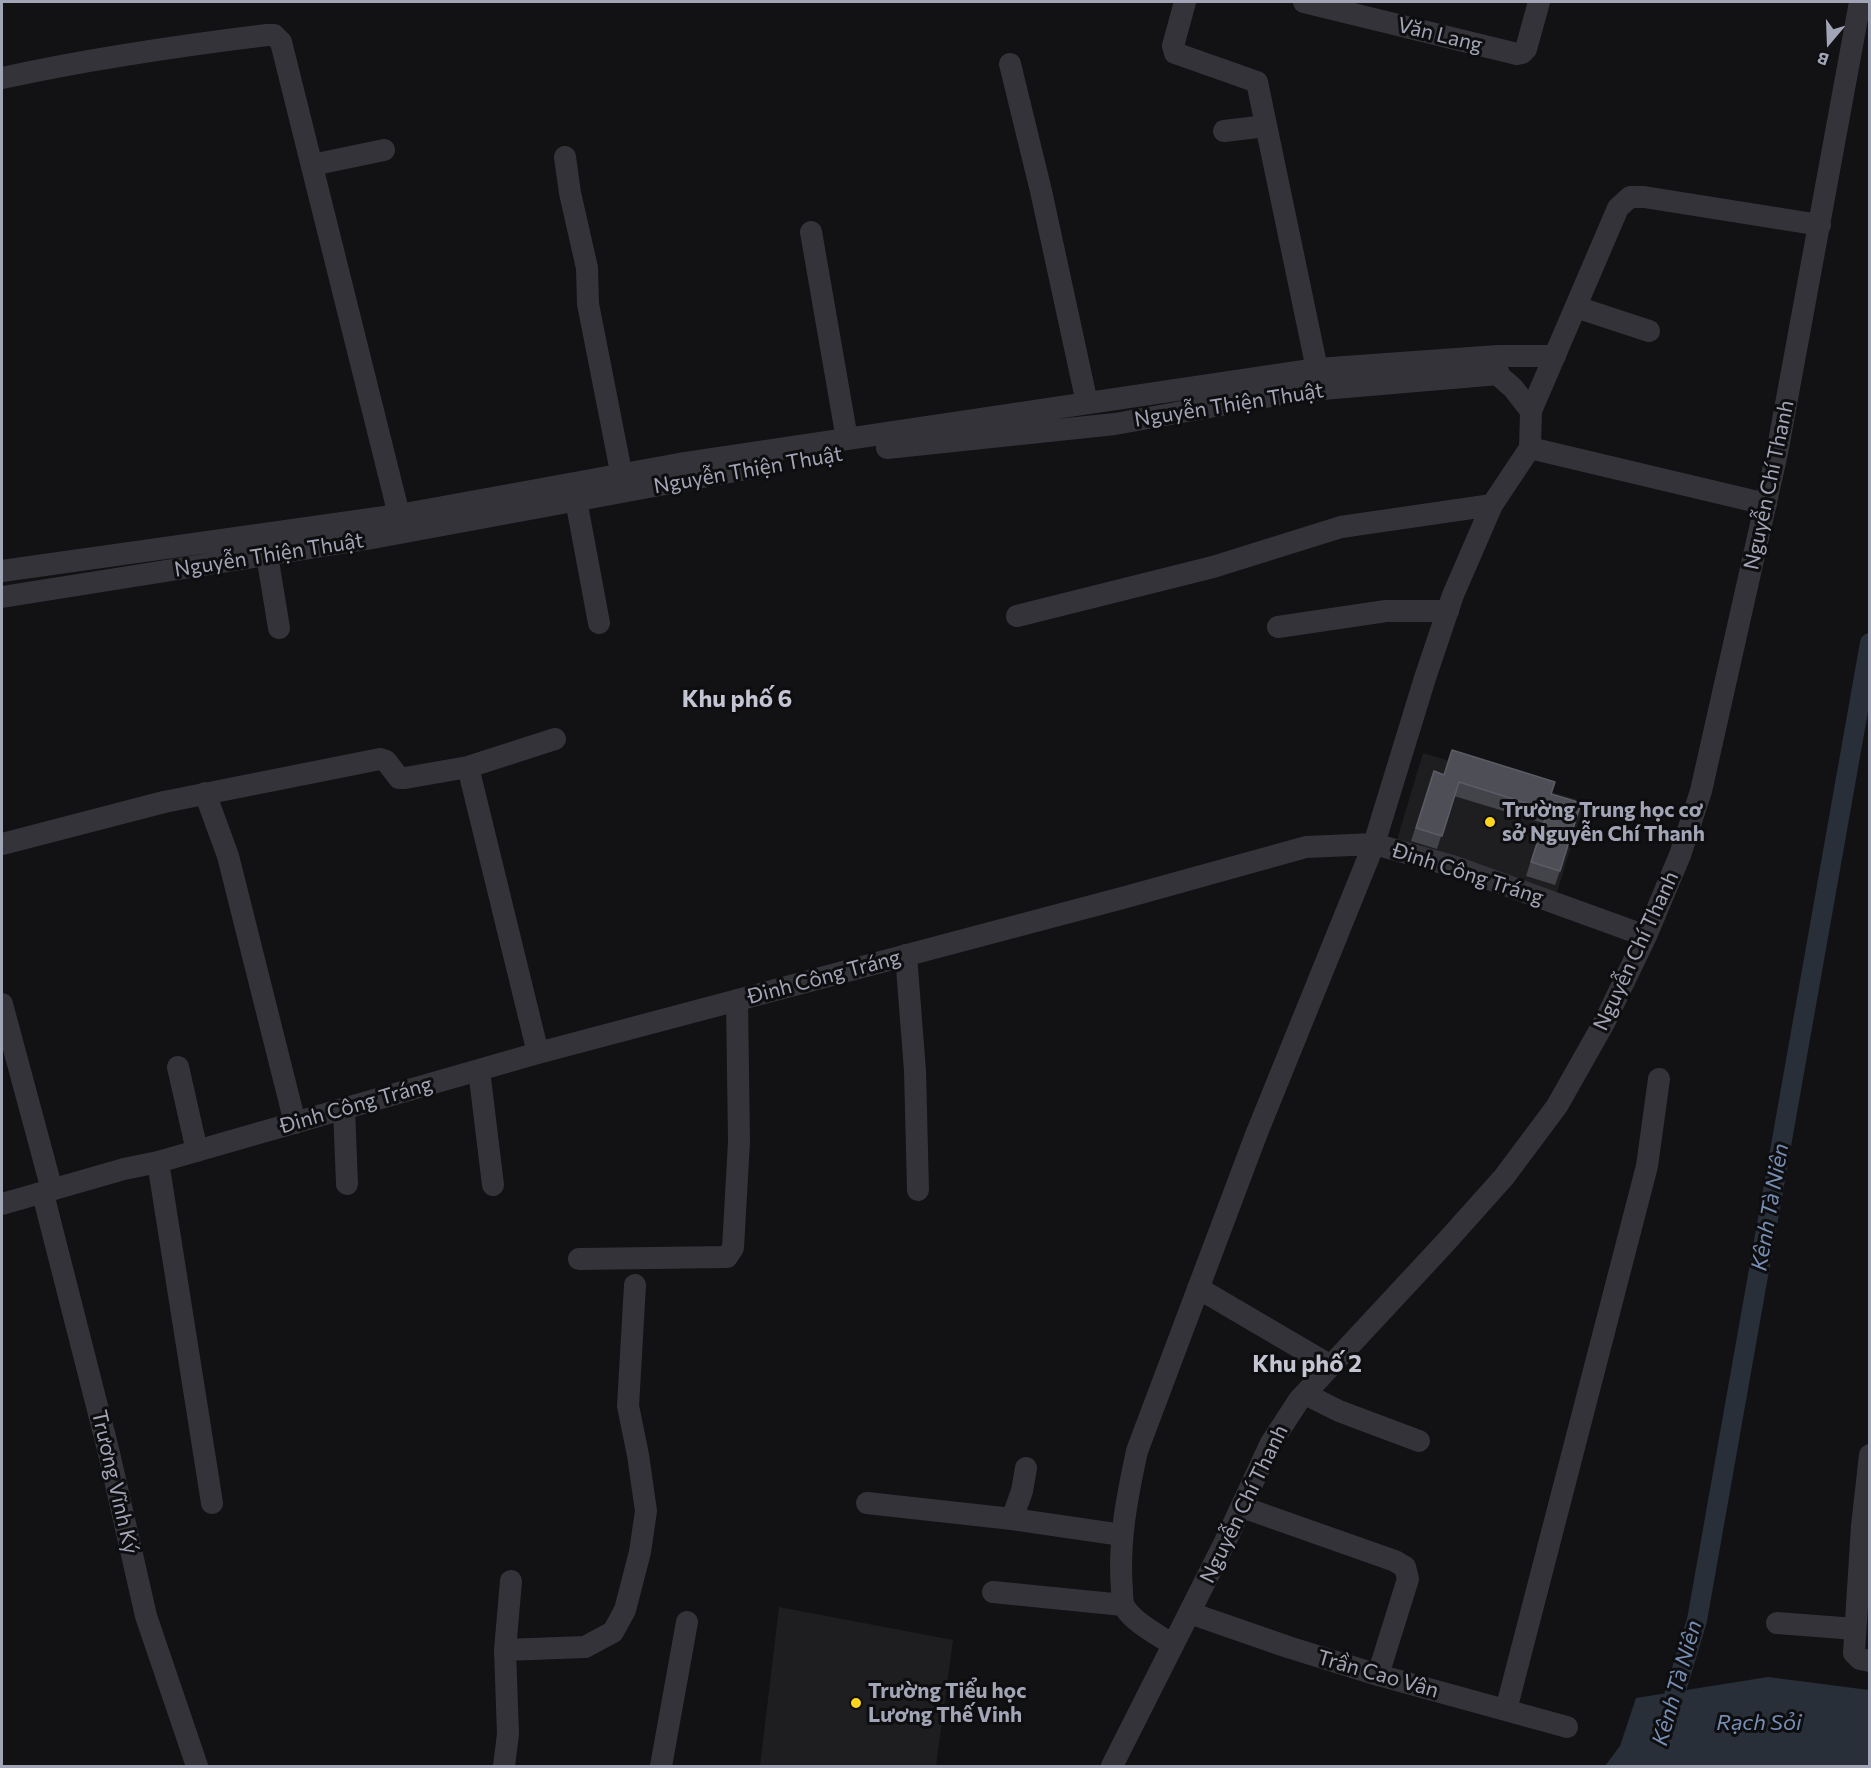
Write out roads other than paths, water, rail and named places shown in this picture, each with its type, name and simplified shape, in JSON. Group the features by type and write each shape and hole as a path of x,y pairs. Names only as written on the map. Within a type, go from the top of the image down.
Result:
{"street":[{"path":"1185,2 1173,46 1175,53 1257,82 1317,369"},
{"name":"Văn Lang","path":"1304,2 1517,54 1526,49 1539,2"},
{"name":"Nguyễn Chí Thanh","path":"1112,1767 1190,1613 1271,1443 1284,1421 1305,1394 1504,1177 1557,1106 1605,1021 1646,936 1680,855 1701,791 1766,504 1799,339 1860,2"},
{"path":"2,78 181,45 274,35 281,42 399,515"},
{"path":"1010,64 1041,190 1087,403"},
{"path":"1224,131 1266,126"},
{"path":"312,165 384,150"},
{"path":"565,157 570,193 587,268 588,304 624,482"},
{"path":"1173,1645 1134,1618 1123,1605 1122,1535 1137,1451 1256,1135 1374,844 1448,611 1492,505 1530,448 1531,411 1618,208 1630,197 1644,197 1820,225"},
{"path":"811,232 847,439"},
{"path":"1576,307 1649,331"},
{"name":"Nguyễn Thiện Thuật","path":"2,571 822,455 940,434 1087,403 1317,369 1474,358 1555,356"},
{"path":"1474,358 1498,374 1513,388 1531,411"},
{"name":"Nguyễn Thiện Thuật","path":"2,597 367,539 576,500 679,464 847,439 1115,424 1299,391 1498,374"},
{"path":"1530,448 1766,504"},
{"path":"576,500 599,623"},
{"path":"1017,616 1212,567 1341,527 1492,505"},
{"path":"267,555 279,628"},
{"path":"1278,627 1386,611 1448,611"},
{"path":"2,844 205,793 380,759 386,761 399,778 405,778 468,767 555,738"},
{"path":"468,767 538,1053"},
{"path":"205,793 228,856 295,1123"},
{"name":"Đinh Công Tráng","path":"2,1204 124,1169 198,1151 538,1053 1306,847 1374,844 1453,866 1646,936"},
{"path":"906,955 915,1071 918,1190"},
{"path":"579,1259 727,1257 733,1248 739,1142 737,1000"},
{"name":"Trương Vĩnh Ký","path":"2,1004 146,1616 197,1767"},
{"path":"178,1067 198,1151"},
{"path":"479,1070 493,1185"},
{"path":"1506,1710 1647,1166 1659,1079"},
{"path":"344,1109 346,1184"},
{"path":"158,1162 212,1503"},
{"path":"505,1650 585,1647 613,1632 625,1610 646,1511 628,1406 635,1285"},
{"path":"1198,1288 1331,1366"},
{"path":"1305,1394 1339,1411 1419,1440"},
{"path":"1869,1455 1866,1526 1854,1653 1860,1659 1869,1662"},
{"path":"1012,1519 1022,1491 1026,1468"},
{"path":"867,1503 1012,1519 1122,1535"},
{"path":"1242,1507 1395,1561 1405,1567 1408,1579 1378,1675"},
{"path":"504,1767 508,1734 505,1650 512,1581"},
{"path":"993,1592 1123,1605"},
{"name":"Trần Cao Vân","path":"1190,1613 1287,1647 1378,1675 1567,1727"},
{"path":"661,1767 687,1622"},
{"path":"1777,1623 1855,1625"}],"water":[{"name":"Rạch Sỏi","path":"1768,1677 1869,1690 1869,1766 1605,1766 1620,1746 1636,1698"}],"waterway":[{"name":"Kênh Tà Niên","path":"1653,1766 1697,1620 1870,643"}],"place":[{"name":"Trường Trung học cơ sở Nguyễn Chí Thanh","path":"1490,822"},
{"name":"Trường Tiểu học Lương Thế Vinh","path":"856,1703"}],"district":[{"name":"Khu phố 6","path":"737,699"},
{"name":"Khu phố 2","path":"1307,1364"}]}
